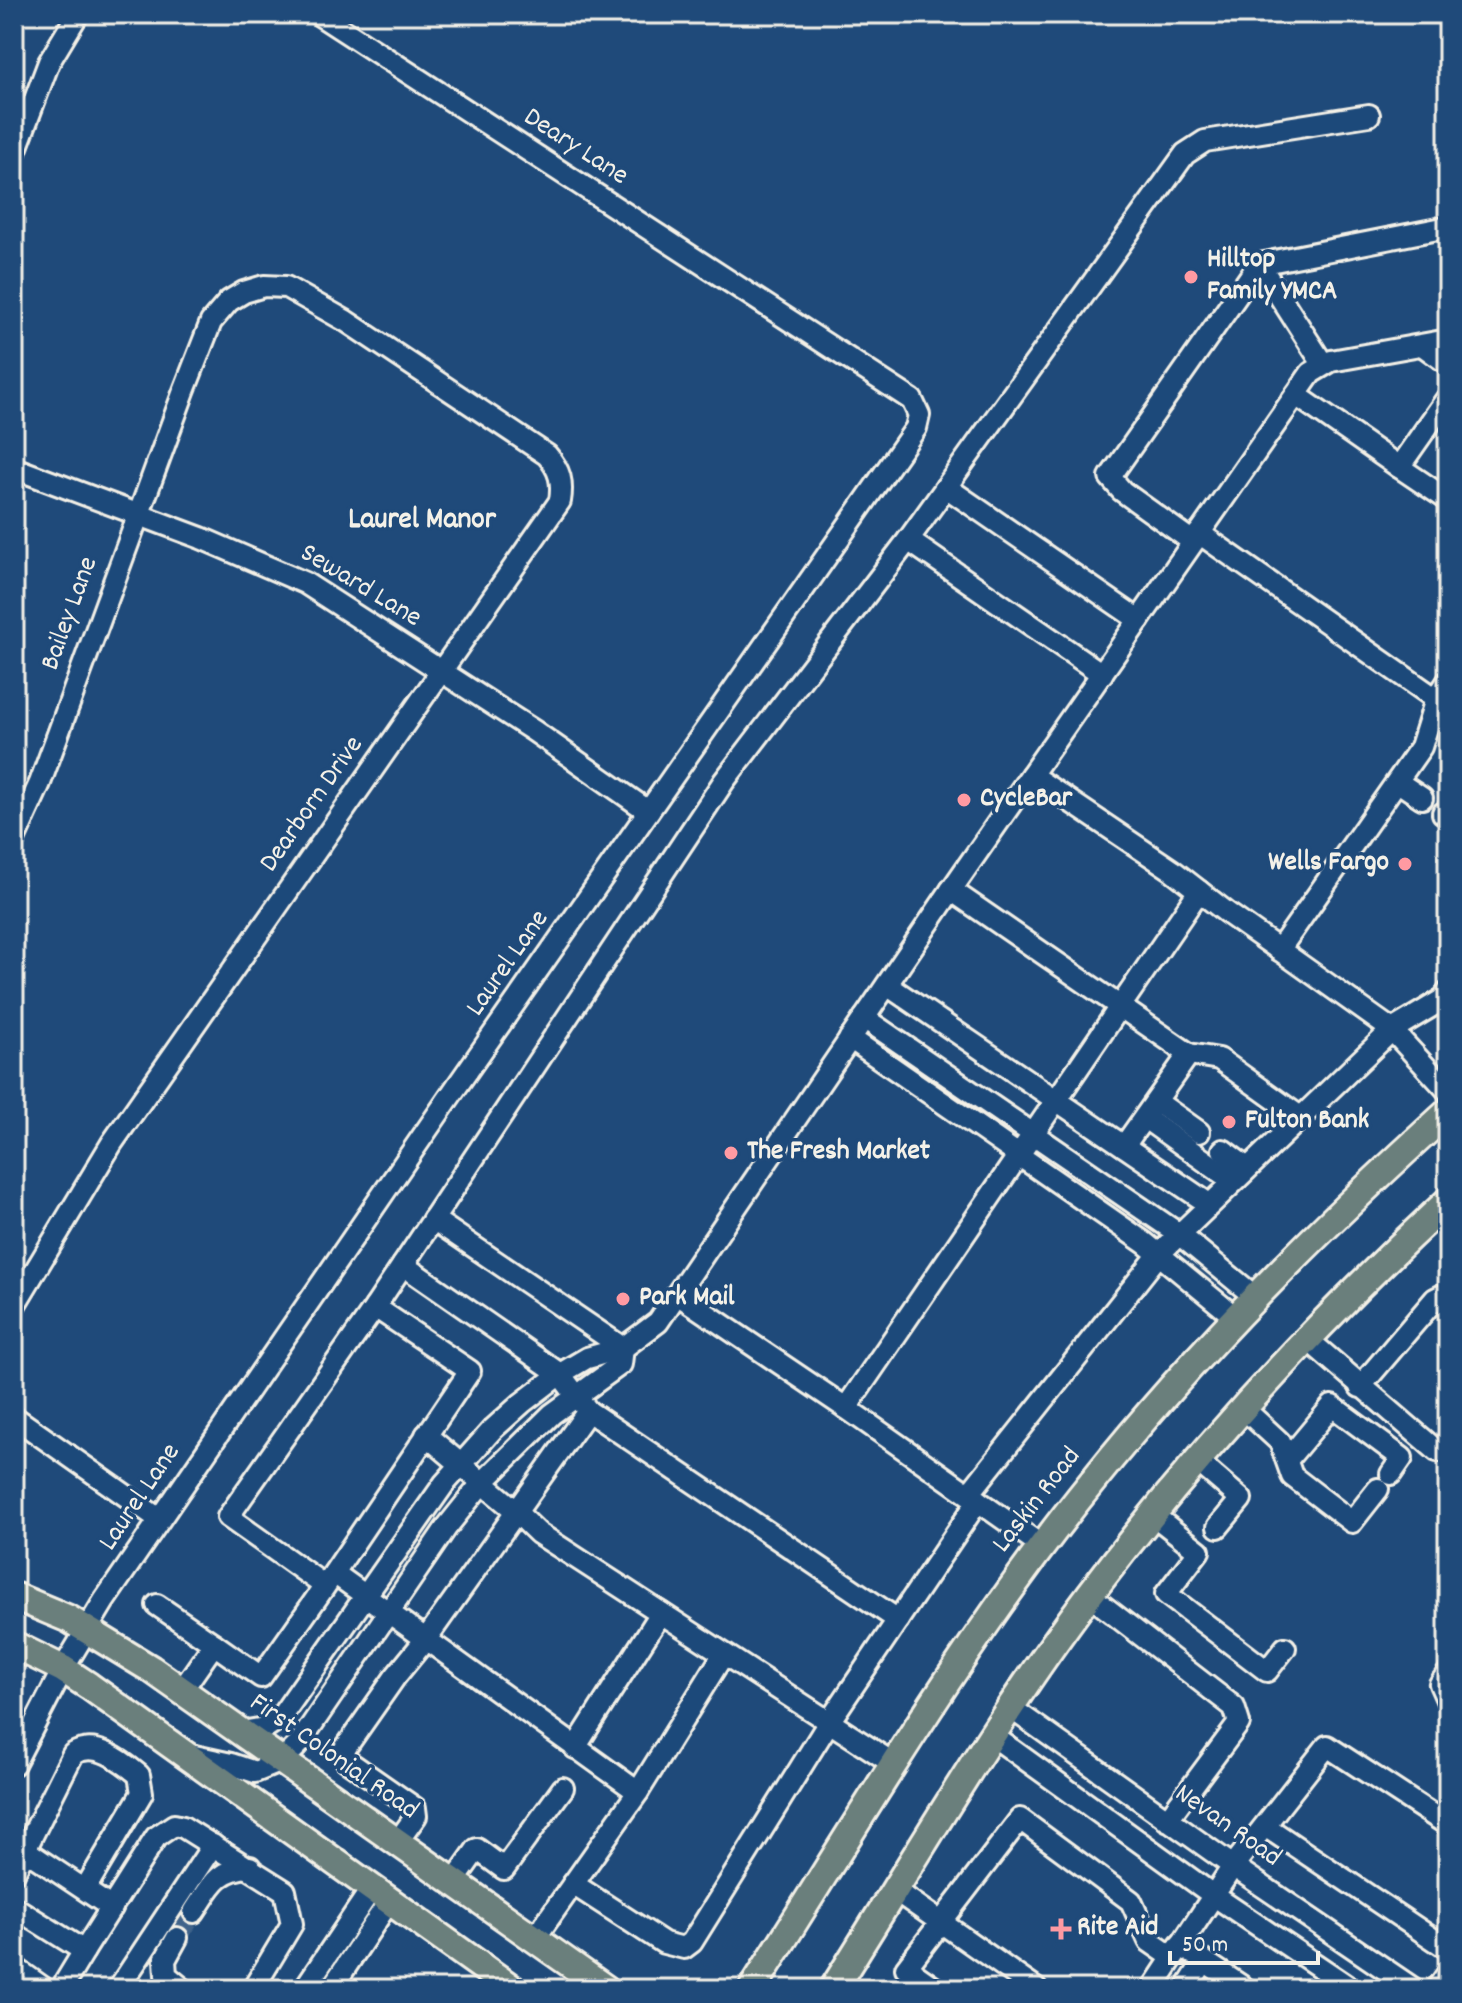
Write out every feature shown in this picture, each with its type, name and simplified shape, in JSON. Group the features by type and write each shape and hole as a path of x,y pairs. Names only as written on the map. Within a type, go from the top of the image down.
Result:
{"main road":[{"name":"Laskin Road","path":"752,1989 894,1764 1042,1546 1148,1414 1254,1296 1345,1205 1448,1112"},
{"path":"833,1989 1011,1708 1089,1595 1152,1514 1242,1407 1306,1338 1448,1201"},
{"name":"First Colonial Road","path":"14,1596 86,1629 182,1690 606,1989"},
{"path":"14,1645 63,1669 513,1989"}],"street":[{"path":"14,155 49,62 78,14"},
{"name":"Deary Lane","path":"318,14 802,329"},
{"path":"638,1792 365,1595 330,1580 228,1517 375,1307 724,781 908,540 1185,154 1205,141 1369,115"},
{"path":"1436,699 1122,491 1110,477 1259,264 1448,227"},
{"path":"1259,264 1323,364"},
{"name":"Bailey Lane","path":"14,840 40,783 178,405 211,322 221,308 244,292 264,286 286,287 346,321 430,376"},
{"name":"Laurel Lane","path":"14,1764 86,1629 159,1519 916,428 919,415 912,400 802,329"},
{"path":"241,1732 265,1728 280,1718 460,1464 522,1403 560,1374 587,1358 623,1348 658,1322 951,890 1311,373 1331,361 1448,340"},
{"path":"1422,345 1448,364"},
{"name":"Dearborn Drive","path":"14,1306 112,1143 560,501 562,488 556,465 547,455 430,376"},
{"path":"1296,395 1448,500"},
{"path":"1399,467 1448,397"},
{"name":"Seward Lane","path":"14,468 239,553 305,583 534,731 648,811"},
{"path":"946,487 1139,620"},
{"path":"908,540 1102,674"},
{"path":"1279,950 1421,747 1436,699 1448,681"},
{"path":"1031,775 1172,870 1392,1030 1448,1091"},
{"path":"1398,782 1422,798"},
{"path":"951,890 1189,1054 1219,1059 1300,1117"},
{"path":"846,1408 1199,891"},
{"path":"887,985 1209,1204"},
{"path":"573,1884 664,1943 684,1948 692,1942 973,1497 1160,1253 1392,1030 1442,1000 1448,992"},
{"path":"864,1018 1179,1234 1254,1296"},
{"path":"850,1038 1160,1253 1235,1317"},
{"path":"1124,1146 1189,1054"},
{"path":"1151,1110 1199,1132"},
{"path":"1151,1110 1240,1174"},
{"path":"1223,1150 1240,1174"},
{"path":"433,1219 623,1348"},
{"path":"403,1265 560,1374 582,1404 898,1620"},
{"path":"677,1294 1042,1546"},
{"path":"1360,1387 1435,1299 1443,1295 1448,1297"},
{"path":"157,1605 261,1677 470,1371 375,1307"},
{"path":"1306,1338 1437,1451 1448,1451"},
{"path":"398,1841 416,1816 415,1808 346,1760 344,1750 515,1511 582,1404 621,1364 623,1348"},
{"path":"186,1755 255,1772 282,1761 298,1745 446,1528 482,1483 519,1444 582,1404"},
{"path":"1242,1407 1280,1442 1292,1476 1352,1522 1402,1458 1332,1406 1287,1460"},
{"path":"14,1417 159,1519"},
{"path":"426,1435 538,1533 894,1764"},
{"path":"1196,1460 1241,1499 1218,1527"},
{"path":"1152,1514 1199,1551 1166,1594 1267,1671 1285,1648"},
{"path":"1089,1595 1234,1707 1239,1723 1167,1820"},
{"path":"575,1748 661,1613"},
{"path":"182,1690 214,1644"},
{"path":"535,1938 638,1792 723,1655"},
{"path":"1448,1673 1440,1684 1448,1702"},
{"name":"Nevan Road","path":"1011,1708 1167,1820 1414,1989"},
{"path":"993,1736 1338,1985"},
{"path":"1152,1989 1233,1866 1327,1746 1448,1825"},
{"path":"14,1873 73,1754 83,1748 95,1748 125,1763 139,1775 142,1793 85,1889"},
{"path":"455,1880 477,1849 504,1869 563,1788"},
{"path":"936,1989 906,1968 1020,1819 1131,1901 1149,1941 1204,1961 1246,1989"},
{"path":"61,1989 162,1831 174,1825 183,1827 285,1891 292,1924 253,1989"},
{"path":"1265,1826 1448,1949"},
{"path":"123,1987 213,1845"},
{"path":"25,1850 112,1908"},
{"path":"194,1912 217,1878 231,1868 250,1867"},
{"path":"895,1890 1036,1989"},
{"path":"304,1989 381,1894"},
{"path":"331,1989 381,1894"},
{"path":"237,1989 288,1903"},
{"path":"14,1907 84,1951"},
{"path":"177,1938 165,1960 166,1975 183,1989"},
{"path":"1186,1989 1204,1961"},
{"path":"14,1967 45,1989"},
{"path":"1437,1989 1448,1973"}],"tunnel":[{"path":"177,1938 194,1912"}],"place":[{"name":"Hilltop Family YMCA","path":"1191,277"},
{"name":"CycleBar","path":"964,800"},
{"name":"Wells Fargo","path":"1405,864"},
{"name":"Fulton Bank","path":"1229,1122"},
{"name":"The Fresh Market","path":"731,1153"},
{"name":"Park Mail","path":"623,1299"},
{"name":"Rite Aid","path":"1061,1929"}],"district":[{"name":"Laurel Manor","path":"422,521"}]}
